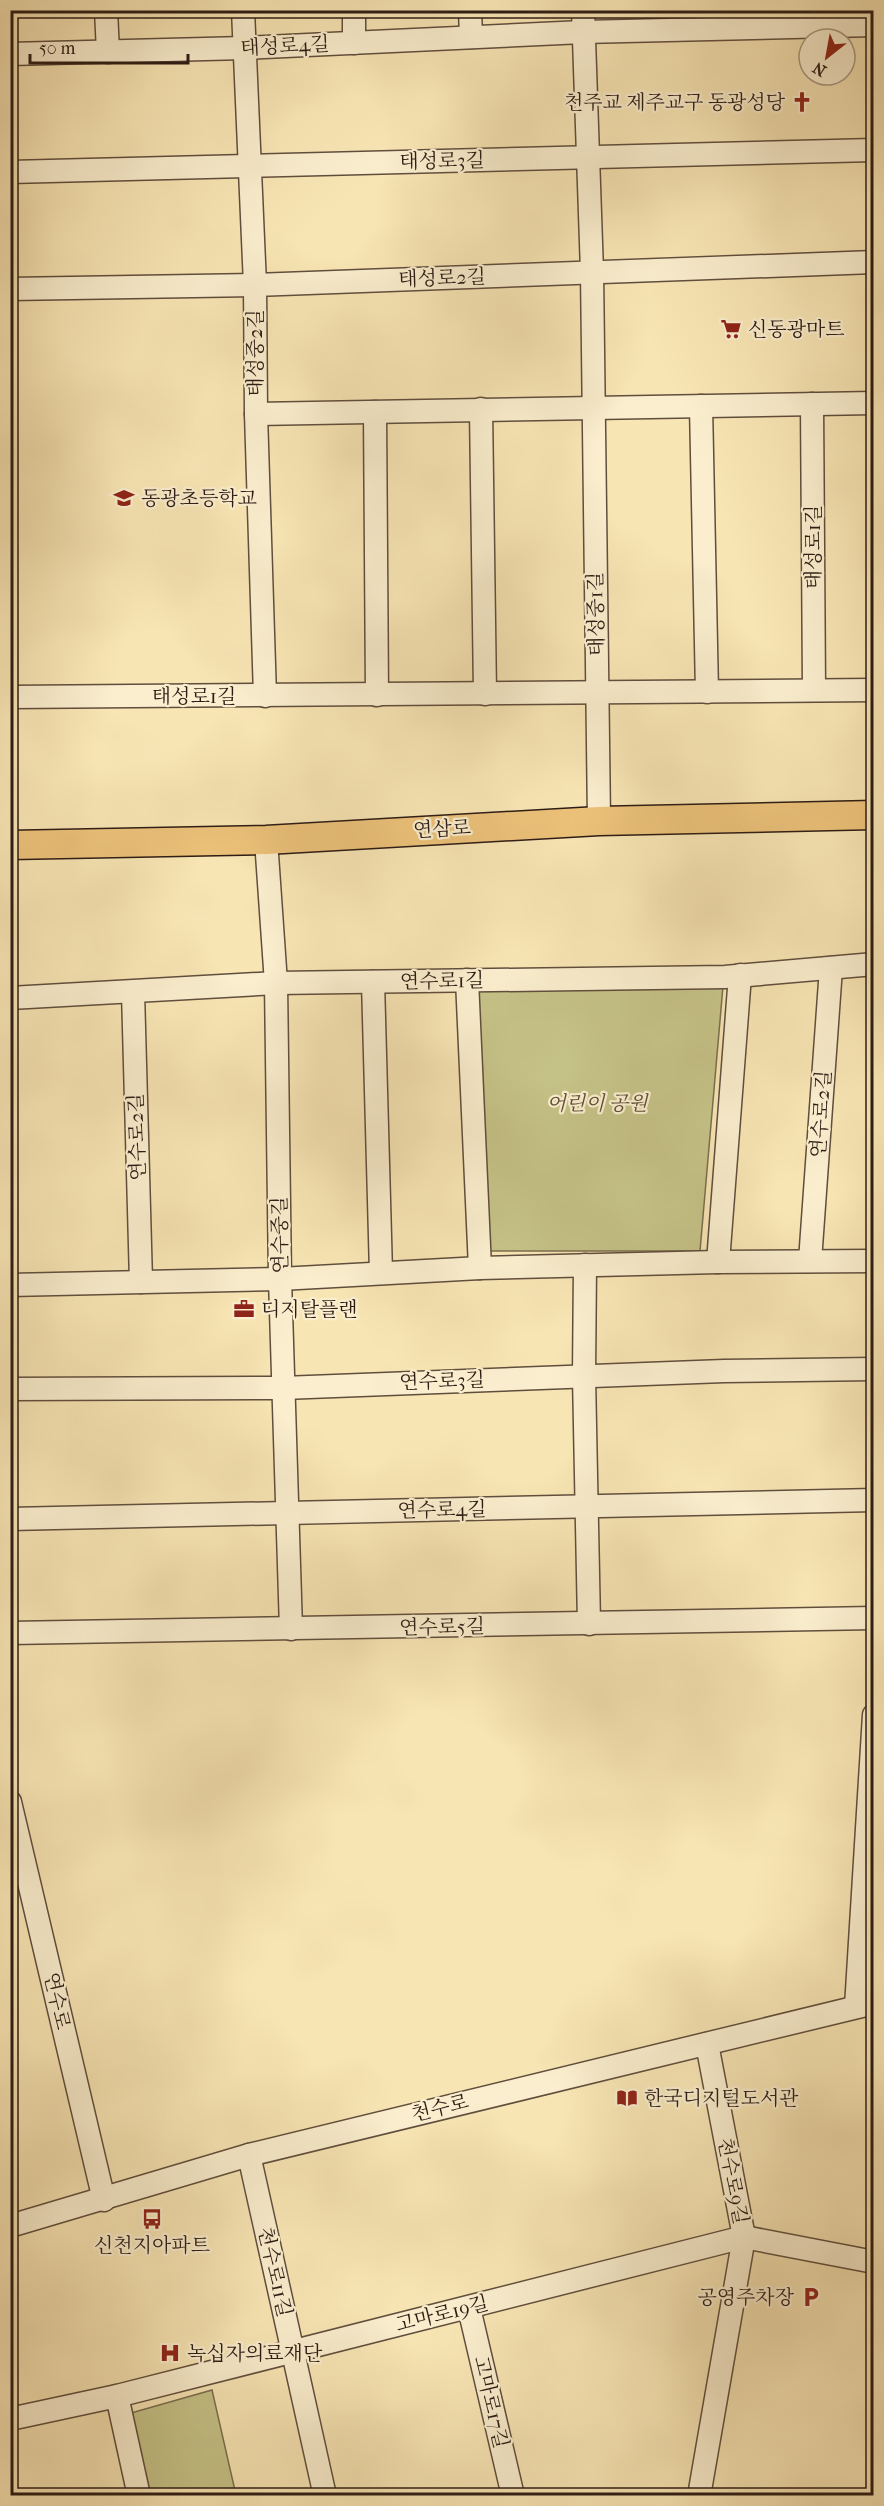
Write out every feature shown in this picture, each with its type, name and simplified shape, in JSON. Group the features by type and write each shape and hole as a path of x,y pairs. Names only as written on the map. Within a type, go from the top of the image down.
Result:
{"main road":[{"name":"연삼로","path":"10,845 266,840 599,820 873,815"}],"street":[{"path":"106,10 108,52"},
{"name":"태성중2길","path":"243,10 255,285 256,414 265,696"},
{"name":"태성로4길","path":"354,10 354,43"},
{"path":"470,10 471,37"},
{"name":"태성로4길","path":"10,54 244,48 471,37 583,21 808,19 873,25"},
{"name":"태성중1길","path":"583,21 592,272 599,820"},
{"name":"태성로3길","path":"10,171 873,150"},
{"name":"태성로2길","path":"10,289 255,285 873,262"},
{"path":"256,414 873,403"},
{"name":"태성로1길","path":"812,404 814,690"},
{"path":"701,405 706,692"},
{"path":"481,409 484,694"},
{"path":"375,412 377,695"},
{"name":"태성로1길","path":"10,697 873,690"},
{"name":"연수중길","path":"266,840 276,983 280,1279 291,1629"},
{"name":"연수로1길","path":"10,998 276,983 740,975 873,964"},
{"name":"연수로2길","path":"810,1261 831,968"},
{"path":"718,1262 740,975"},
{"path":"466,980 480,1268"},
{"path":"373,982 381,1274"},
{"name":"연수로2길","path":"133,992 141,1282"},
{"path":"10,1285 280,1279 480,1268 585,1265 873,1261"},
{"path":"585,1265 584,1376 589,1624"},
{"name":"연수로3길","path":"10,1389 283,1388 584,1376 873,1369"},
{"name":"연수로4길","path":"10,1519 873,1500"},
{"name":"연수로5길","path":"10,1633 873,1618"},
{"path":"865,2005 873,1715"},
{"name":"연수로","path":"10,1802 104,2200"},
{"name":"천수로","path":"10,2226 104,2200 249,2155 865,2005"},
{"name":"천수로9길","path":"699,2496 744,2237 707,2044"},
{"name":"천수로11길","path":"249,2155 325,2496"},
{"name":"고마로19길","path":"10,2419 117,2396 744,2237 873,2262"},
{"name":"고마로17길","path":"469,2308 513,2496"},
{"path":"117,2396 139,2496"}],"green space":[{"name":"어린이 공원","path":"723,986 700,1251 489,1251 477,991"},
{"path":"212,2390 236,2495 150,2495 131,2413"}],"place":[{"name":"천주교 제주교구 동광성당","path":"802,102"},
{"name":"신동광마트","path":"731,329"},
{"name":"동광초등학교","path":"124,498"},
{"name":"디지탈플랜","path":"244,1309"},
{"name":"한국디지털도서관","path":"627,2098"},
{"name":"신천지아파트","path":"152,2219"},
{"name":"공영주차장","path":"811,2297"},
{"name":"녹십자의료재단","path":"170,2353"}]}
